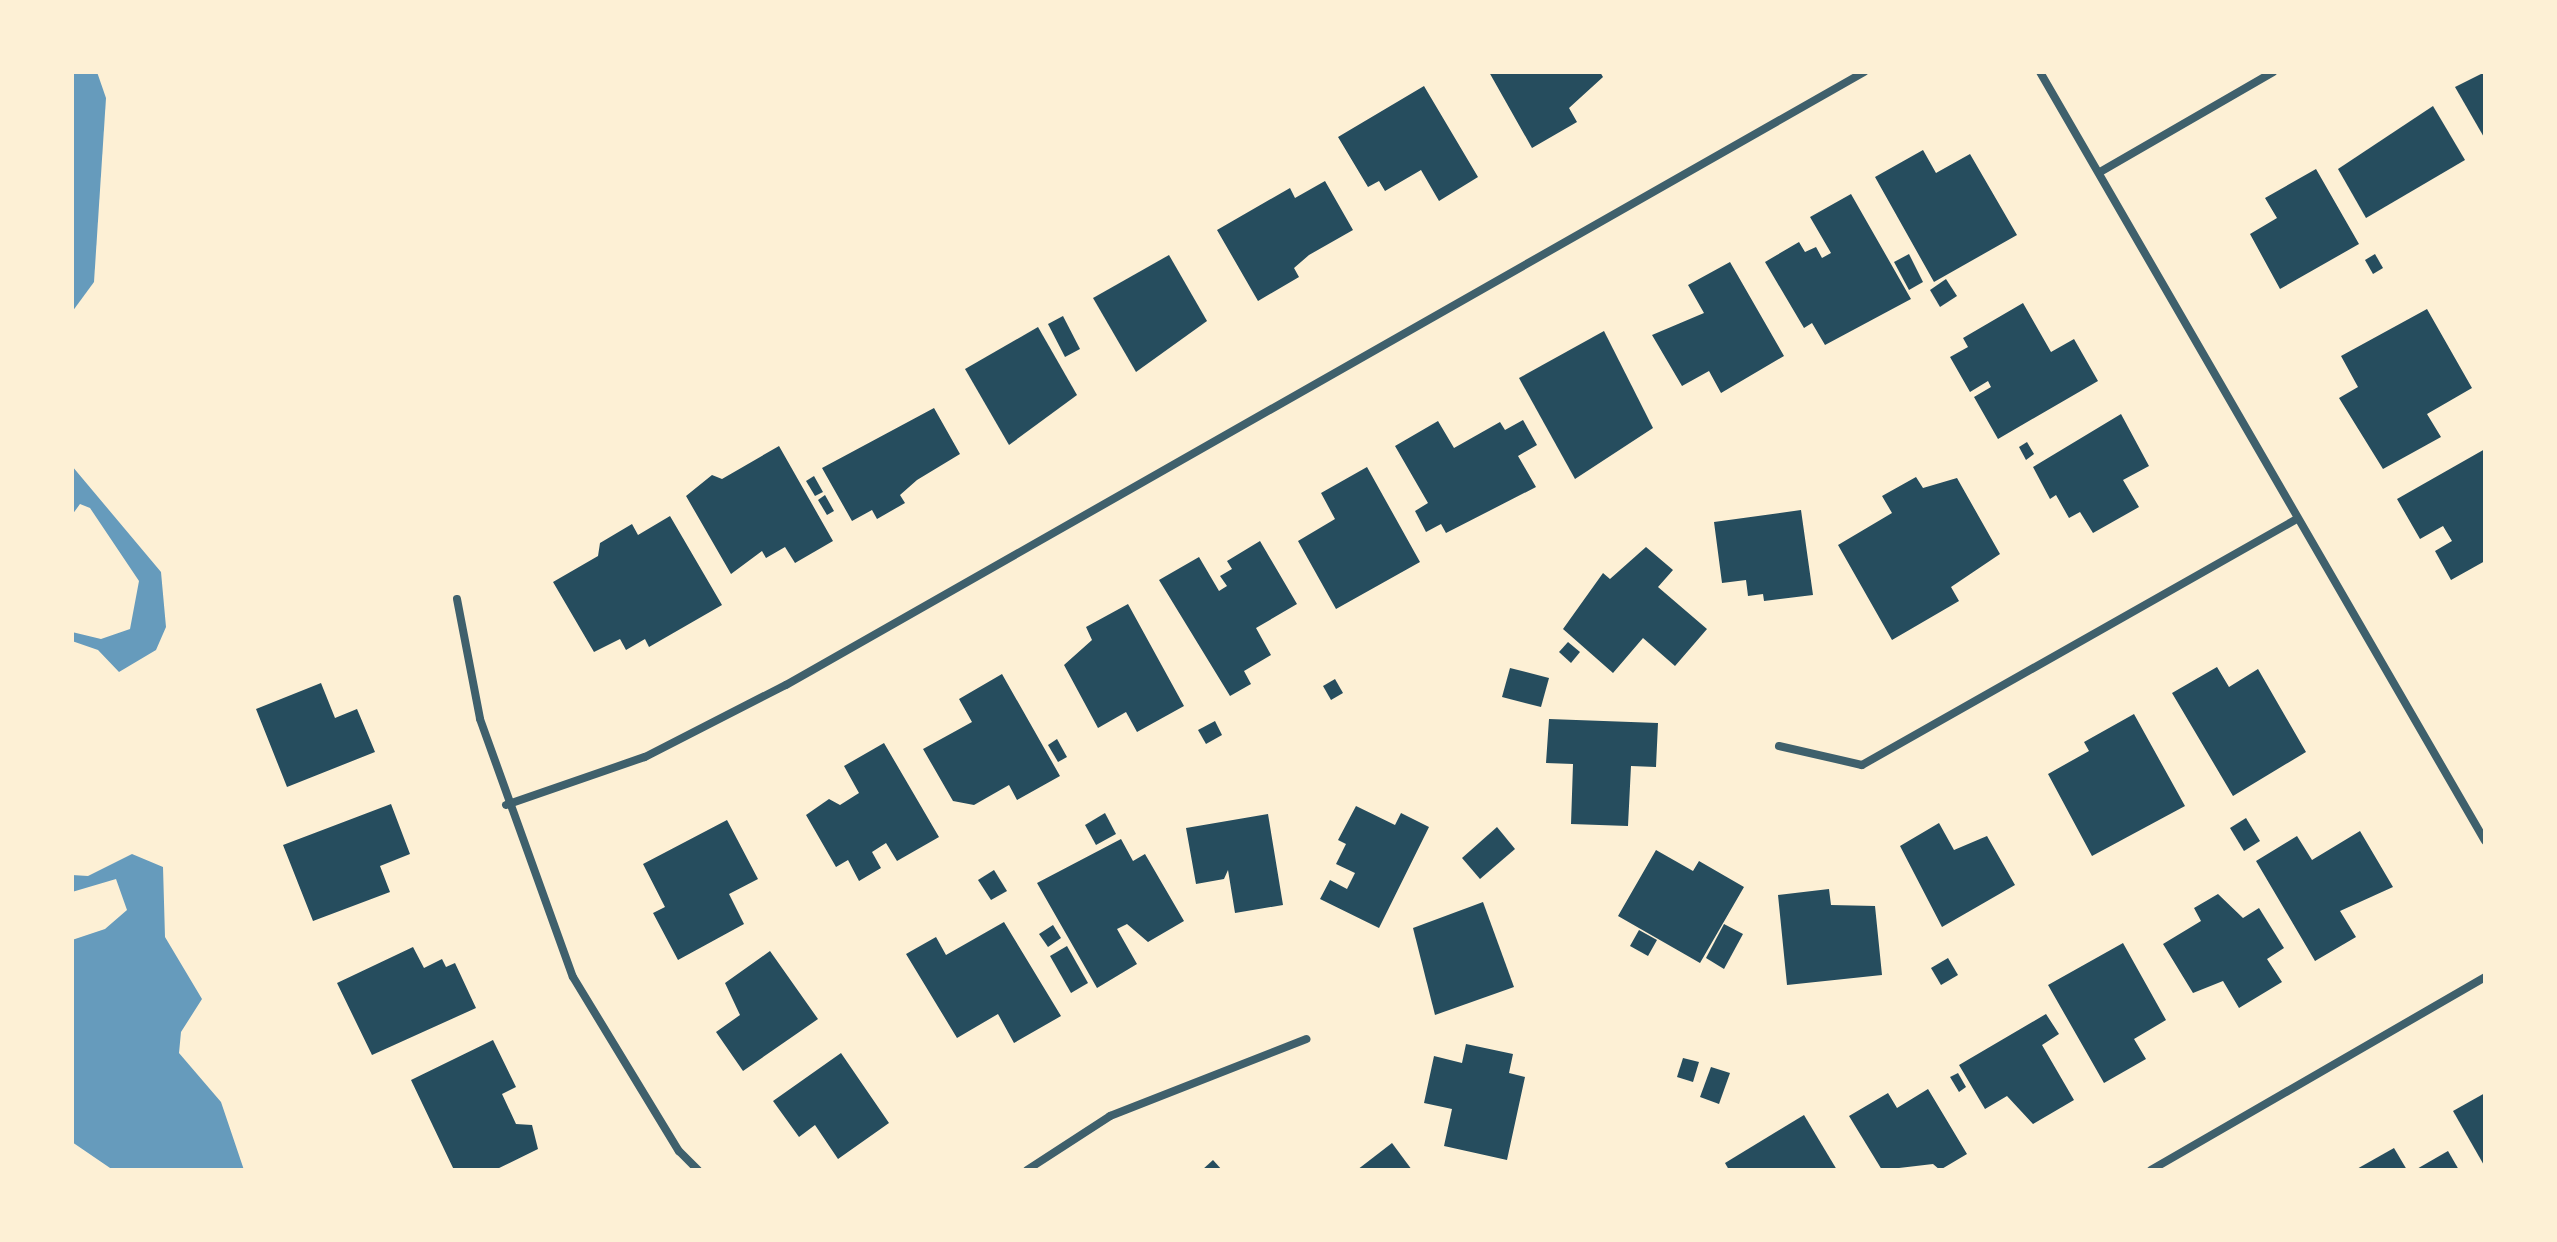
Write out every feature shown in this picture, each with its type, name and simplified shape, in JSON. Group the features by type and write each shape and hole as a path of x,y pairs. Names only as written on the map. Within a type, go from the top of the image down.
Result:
{"street":[{"path":"506,805 645,757 786,685 1864,72"},
{"path":"2040,72 2485,841"},
{"path":"2100,172 2273,72"},
{"path":"1779,746 1862,765 2296,519"},
{"path":"457,599 506,805 573,977 679,1151 698,1170"},
{"path":"2151,1170 2485,977"},
{"path":"1027,1170 1110,1116 1306,1039"}],"water":[{"path":"72,72 97,72 106,98 94,282 72,312"},
{"path":"72,466 161,572 166,627 156,650 119,672 98,650 72,641 72,632 101,639 130,629 139,581 90,508 80,504 72,515"},
{"path":"132,854 163,867 165,937 202,999 181,1032 179,1053 221,1102 244,1170 113,1170 72,1142 72,940 105,929 127,910 116,879 72,892 72,875 88,876"}],"building":[{"path":"1489,72 1600,72 1603,77 1569,108 1577,122 1532,148"},
{"path":"2485,72 2485,139 2455,87"},
{"path":"1424,86 1478,177 1439,201 1421,170 1385,191 1379,181 1368,187 1338,137"},
{"path":"2433,106 2465,160 2366,218 2338,169"},
{"path":"1923,150 1936,173 1970,154 2017,235 1934,282 1875,177"},
{"path":"2316,169 2359,244 2280,289 2250,234 2277,218 2265,198"},
{"path":"1325,181 1353,230 1309,255 1294,268 1299,277 1258,301 1217,230 1290,188 1295,198"},
{"path":"1851,194 1911,299 1825,345 1812,323 1804,328 1765,262 1799,242 1805,252 1816,247 1822,258 1831,253 1810,217"},
{"path":"1909,254 1923,282 1909,290 1894,262"},
{"path":"2375,254 2383,268 2373,274 2365,260"},
{"path":"1169,255 1207,321 1136,372 1093,298"},
{"path":"1730,262 1784,356 1721,393 1709,371 1682,386 1652,335 1704,313 1688,285"},
{"path":"1946,279 1957,296 1940,307 1930,290"},
{"path":"2023,303 2051,352 2074,339 2098,381 1998,439 1974,397 1991,387 1988,381 1970,392 1950,357 1968,347 1963,338"},
{"path":"2427,309 2472,388 2427,414 2441,437 2383,469 2339,398 2358,387 2341,356"},
{"path":"1063,316 1080,349 1065,357 1048,324"},
{"path":"1038,327 1077,395 1009,445 965,369"},
{"path":"1604,331 1653,428 1575,479 1519,378"},
{"path":"934,408 960,454 917,480 900,495 905,503 877,519 872,510 852,521 822,468"},
{"path":"2121,414 2149,466 2123,480 2139,507 2093,533 2080,512 2069,518 2056,495 2050,499 2033,467"},
{"path":"1523,420 1537,445 1518,456 1536,487 1446,533 1441,524 1426,532 1415,511 1428,503 1395,446 1438,421 1454,448 1500,422 1505,430"},
{"path":"2027,442 2034,454 2026,460 2019,447"},
{"path":"779,446 833,541 795,563 785,547 766,558 762,551 731,574 686,496 712,475 722,479"},
{"path":"2485,449 2485,561 2451,580 2435,551 2452,541 2443,526 2420,539 2397,499"},
{"path":"1367,467 1420,562 1336,609 1298,541 1335,519 1321,493"},
{"path":"814,476 823,492 815,496 806,481"},
{"path":"1916,477 1923,488 1957,478 2000,554 1951,587 1959,601 1892,640 1838,545 1892,513 1882,496"},
{"path":"825,495 834,511 827,515 818,500"},
{"path":"1801,510 1813,595 1764,601 1763,594 1748,596 1746,580 1722,583 1714,522"},
{"path":"670,516 722,605 649,647 645,639 626,650 620,639 594,652 553,582 598,556 600,543 632,524 638,535"},
{"path":"1260,541 1297,604 1256,628 1271,655 1244,671 1251,684 1230,696 1159,580 1199,557 1219,591 1227,586 1220,576 1232,569 1227,561"},
{"path":"1646,547 1673,570 1658,587 1707,629 1675,666 1643,638 1613,673 1563,629 1603,573 1610,579"},
{"path":"1128,604 1184,706 1137,732 1126,712 1098,728 1064,665 1092,640 1086,627"},
{"path":"1568,642 1580,652 1571,663 1559,652"},
{"path":"2217,667 2229,687 2258,669 2306,752 2233,796 2172,693"},
{"path":"1510,668 1549,678 1541,707 1502,697"},
{"path":"1002,674 1060,776 1017,800 1009,785 974,805 953,801 923,749 972,722 959,699"},
{"path":"1335,679 1343,693 1331,700 1323,686"},
{"path":"321,683 335,718 357,709 375,752 287,787 256,709"},
{"path":"2134,714 2185,806 2092,856 2048,774 2089,751 2084,742"},
{"path":"1549,719 1658,723 1656,767 1631,766 1628,826 1571,824 1573,764 1546,763"},
{"path":"1215,721 1222,735 1206,744 1198,730"},
{"path":"1057,739 1067,757 1058,762 1048,745"},
{"path":"884,743 939,837 897,861 886,843 872,852 881,868 859,881 848,860 836,867 806,815 829,799 840,805 859,793 844,766"},
{"path":"391,804 410,854 380,866 390,892 313,921 283,845"},
{"path":"1356,806 1395,825 1401,813 1429,827 1379,928 1320,899 1330,880 1347,889 1355,873 1336,864 1346,844 1338,840"},
{"path":"1105,813 1116,834 1096,845 1085,825"},
{"path":"1268,814 1283,905 1235,913 1228,870 1224,879 1196,884 1186,828"},
{"path":"2246,818 2260,841 2244,851 2230,828"},
{"path":"727,820 758,879 729,894 744,924 678,960 653,913 665,907 643,864"},
{"path":"1939,823 1954,850 1987,836 2015,885 1942,927 1900,846"},
{"path":"1497,827 1515,849 1480,879 1462,858"},
{"path":"2360,831 2393,887 2340,911 2356,937 2315,961 2256,861 2297,836 2312,860"},
{"path":"1121,839 1133,861 1145,854 1184,921 1148,942 1127,924 1117,929 1137,964 1097,988 1037,883"},
{"path":"1656,850 1693,871 1699,861 1744,887 1700,963 1618,916"},
{"path":"994,870 1007,891 991,900 978,880"},
{"path":"1829,889 1831,905 1875,906 1882,975 1787,985 1778,895"},
{"path":"2218,894 2243,918 2259,908 2284,948 2267,959 2282,982 2239,1008 2223,981 2193,993 2163,944 2201,921 2194,908"},
{"path":"1483,902 1514,987 1435,1015 1413,928"},
{"path":"1004,922 1061,1016 1014,1043 998,1014 957,1038 906,954 936,937 946,955"},
{"path":"1724,924 1743,934 1724,969 1706,958"},
{"path":"1053,925 1061,938 1048,947 1039,934"},
{"path":"1639,930 1657,940 1648,956 1630,946"},
{"path":"2123,943 2166,1020 2134,1039 2146,1059 2104,1083 2048,985"},
{"path":"1067,946 1088,983 1071,993 1050,956"},
{"path":"413,947 424,968 442,959 446,967 455,963 476,1008 372,1055 337,983"},
{"path":"770,951 818,1019 743,1071 716,1032 740,1015 725,983"},
{"path":"1948,958 1958,975 1941,985 1931,968"},
{"path":"2046,1014 2059,1034 2042,1045 2074,1100 2033,1124 2007,1096 1985,1109 1959,1065"},
{"path":"493,1040 516,1087 502,1094 516,1124 532,1125 538,1149 495,1170 454,1170 411,1080"},
{"path":"1466,1044 1513,1054 1509,1073 1525,1077 1507,1160 1444,1146 1452,1109 1424,1103 1434,1056 1462,1063"},
{"path":"841,1053 889,1123 838,1159 815,1125 799,1137 773,1101"},
{"path":"1683,1058 1699,1062 1693,1082 1677,1077"},
{"path":"1711,1067 1730,1073 1719,1104 1700,1097"},
{"path":"1958,1073 1966,1087 1959,1092 1950,1077"},
{"path":"1928,1089 1967,1154 1940,1170 1933,1164 1882,1170 1849,1116 1888,1093 1897,1108"},
{"path":"2485,1093 2485,1167 2453,1111"},
{"path":"1804,1115 1837,1170 1729,1170 1725,1163"},
{"path":"1392,1143 1412,1170 1357,1170"},
{"path":"2394,1148 2407,1170 2355,1170"},
{"path":"2448,1151 2459,1170 2415,1170"},
{"path":"1213,1160 1222,1170 1202,1170"}]}
